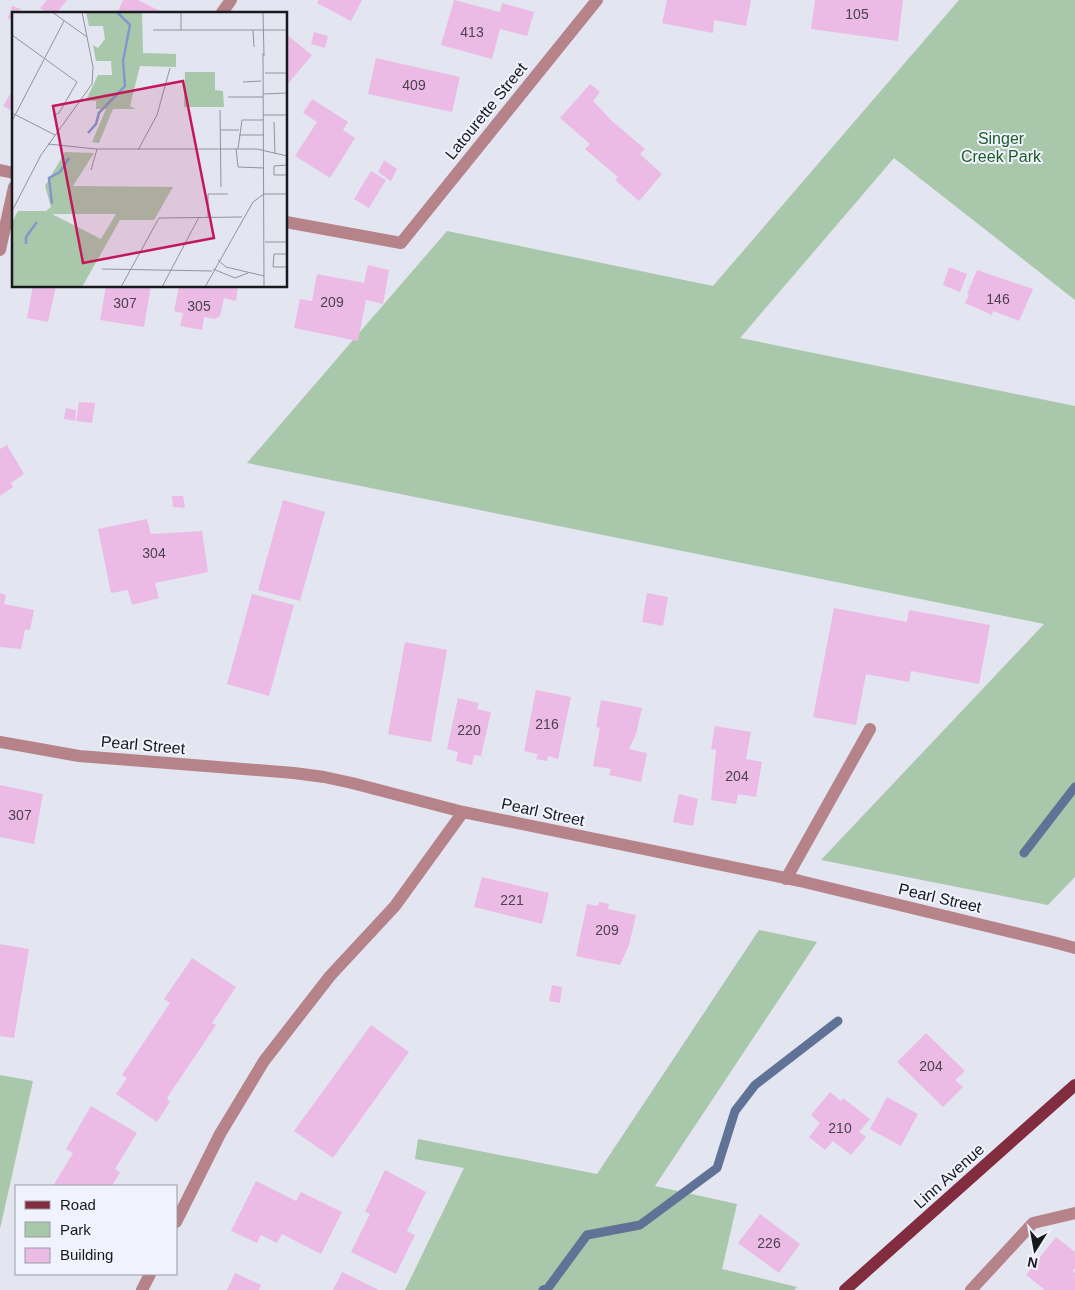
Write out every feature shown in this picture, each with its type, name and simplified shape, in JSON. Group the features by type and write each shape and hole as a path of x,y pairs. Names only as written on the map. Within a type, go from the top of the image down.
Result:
{"main road":[{"name":"Linn Avenue","path":"845,1290 1075,1085"}],"street":[{"path":"223,12 232,0"},
{"name":"Latourette Street","path":"288,222 401,243 597,0"},
{"path":"0,250 12,196"},
{"path":"786,879 870,729"},
{"name":"Pearl Street","path":"0,742 79,756 324,777 463,812 786,879 1075,948"},
{"path":"178,1218 220,1134 264,1061 330,976 395,906 463,812"},
{"path":"971,1290 1033,1223 1075,1213"},
{"path":"142,1290 150,1275"}],"green space":[{"name":"Singer Creek Park","path":"959,0 1075,0 1075,300 894,158 740,338 1075,406 1075,877 1048,905 821,860 1044,624 247,463 447,231 713,286"},
{"path":"759,930 817,942 655,1186 737,1204 722,1269 797,1287 794,1290 405,1290 464,1168 415,1159 418,1139 597,1174"},
{"path":"0,1075 33,1081 0,1229"}],"building":[{"path":"47,0 67,0 58,12 47,12 40,8"},
{"path":"123,0 138,0 162,12 118,12"},
{"path":"319,0 362,0 351,21 317,3"},
{"path":"454,0 500,12 502,3 534,12 527,36 500,29 492,59 441,45"},
{"path":"667,0 751,0 746,26 714,20 713,33 662,23"},
{"path":"815,0 903,0 898,41 811,29"},
{"path":"12,6 21,9 20,12 12,12 12,21 8,18"},
{"path":"314,32 328,36 325,48 311,44"},
{"path":"288,36 312,55 288,84"},
{"path":"376,58 460,77 452,112 368,94"},
{"path":"590,84 600,92 593,101 612,121 645,149 640,154 662,174 639,201 615,180 618,177 585,149 590,144 560,118"},
{"path":"12,91 12,111 3,106"},
{"path":"312,99 348,122 343,130 355,138 330,178 295,156 317,122 303,113"},
{"path":"384,160 397,169 391,181 378,172"},
{"path":"371,171 386,180 369,208 354,199"},
{"path":"368,265 389,270 383,304 366,300 358,341 294,328 300,299 312,301 317,274 364,283"},
{"path":"949,267 967,274 960,292 943,285"},
{"path":"977,270 1033,289 1019,321 993,311 992,315 965,303"},
{"path":"33,288 56,288 48,322 27,318"},
{"path":"106,288 151,288 144,327 100,320"},
{"path":"179,288 238,288 236,301 224,298 220,316 215,319 204,317 202,330 180,326 183,313 174,311"},
{"path":"79,402 95,403 92,423 76,421"},
{"path":"66,408 76,410 75,421 64,419"},
{"path":"7,445 24,474 11,483 13,487 0,496 0,449"},
{"path":"172,496 183,496 185,508 173,507"},
{"path":"283,500 325,512 300,601 258,590"},
{"path":"147,519 151,534 202,531 208,572 155,583 159,598 132,605 128,590 111,593 98,529"},
{"path":"0,593 6,595 4,604 34,610 30,630 25,630 21,649 0,647"},
{"path":"647,593 668,597 663,626 642,622"},
{"path":"252,594 294,605 269,696 227,684"},
{"path":"834,608 907,622 909,610 990,625 979,684 911,671 909,682 866,674 856,725 813,717"},
{"path":"405,642 447,650 431,742 388,734"},
{"path":"536,690 571,697 558,759 548,756 547,761 536,759 538,754 524,751"},
{"path":"458,698 479,703 477,709 491,712 481,756 474,755 472,765 456,761 458,752 447,749"},
{"path":"601,700 642,708 636,734 629,749 647,753 641,782 609,775 611,769 593,766 600,728 596,727"},
{"path":"715,726 751,732 746,759 762,762 756,797 738,794 736,804 711,800 716,750 711,749"},
{"path":"0,785 43,794 34,844 0,837"},
{"path":"679,794 698,799 693,826 673,822"},
{"path":"482,877 549,893 542,924 474,907"},
{"path":"599,902 609,904 608,909 636,915 629,945 620,965 576,956 587,904 598,906"},
{"path":"0,944 29,949 14,1038 0,1036"},
{"path":"192,958 236,987 212,1023 216,1025 167,1098 170,1102 157,1122 116,1094 127,1078 122,1075 170,1003 164,999"},
{"path":"552,985 562,987 560,1003 549,1001"},
{"path":"371,1025 409,1052 333,1158 294,1131"},
{"path":"926,1033 965,1071 955,1080 963,1087 943,1107 897,1062"},
{"path":"830,1092 841,1101 843,1098 870,1119 859,1132 866,1137 851,1155 833,1141 825,1150 809,1137 820,1123 811,1115"},
{"path":"887,1097 918,1114 901,1146 870,1129"},
{"path":"91,1106 137,1133 115,1169 120,1172 113,1185 54,1185 73,1153 66,1149"},
{"path":"385,1170 426,1192 407,1231 415,1235 396,1274 351,1252 370,1214 365,1212"},
{"path":"256,1181 296,1201 301,1192 342,1212 321,1254 282,1234 277,1243 261,1235 257,1243 231,1231"},
{"path":"760,1214 800,1244 779,1273 738,1243"},
{"path":"1056,1237 1075,1252 1075,1268 1073,1271 1075,1273 1075,1290 1045,1290 1026,1275"},
{"path":"342,1272 379,1290 333,1290"},
{"path":"235,1273 261,1285 259,1290 227,1290"}],"waterway":[{"path":"1024,853 1075,787"},
{"path":"543,1290 548,1288 587,1235 640,1225 717,1168 735,1111 755,1085 838,1021"}]}
